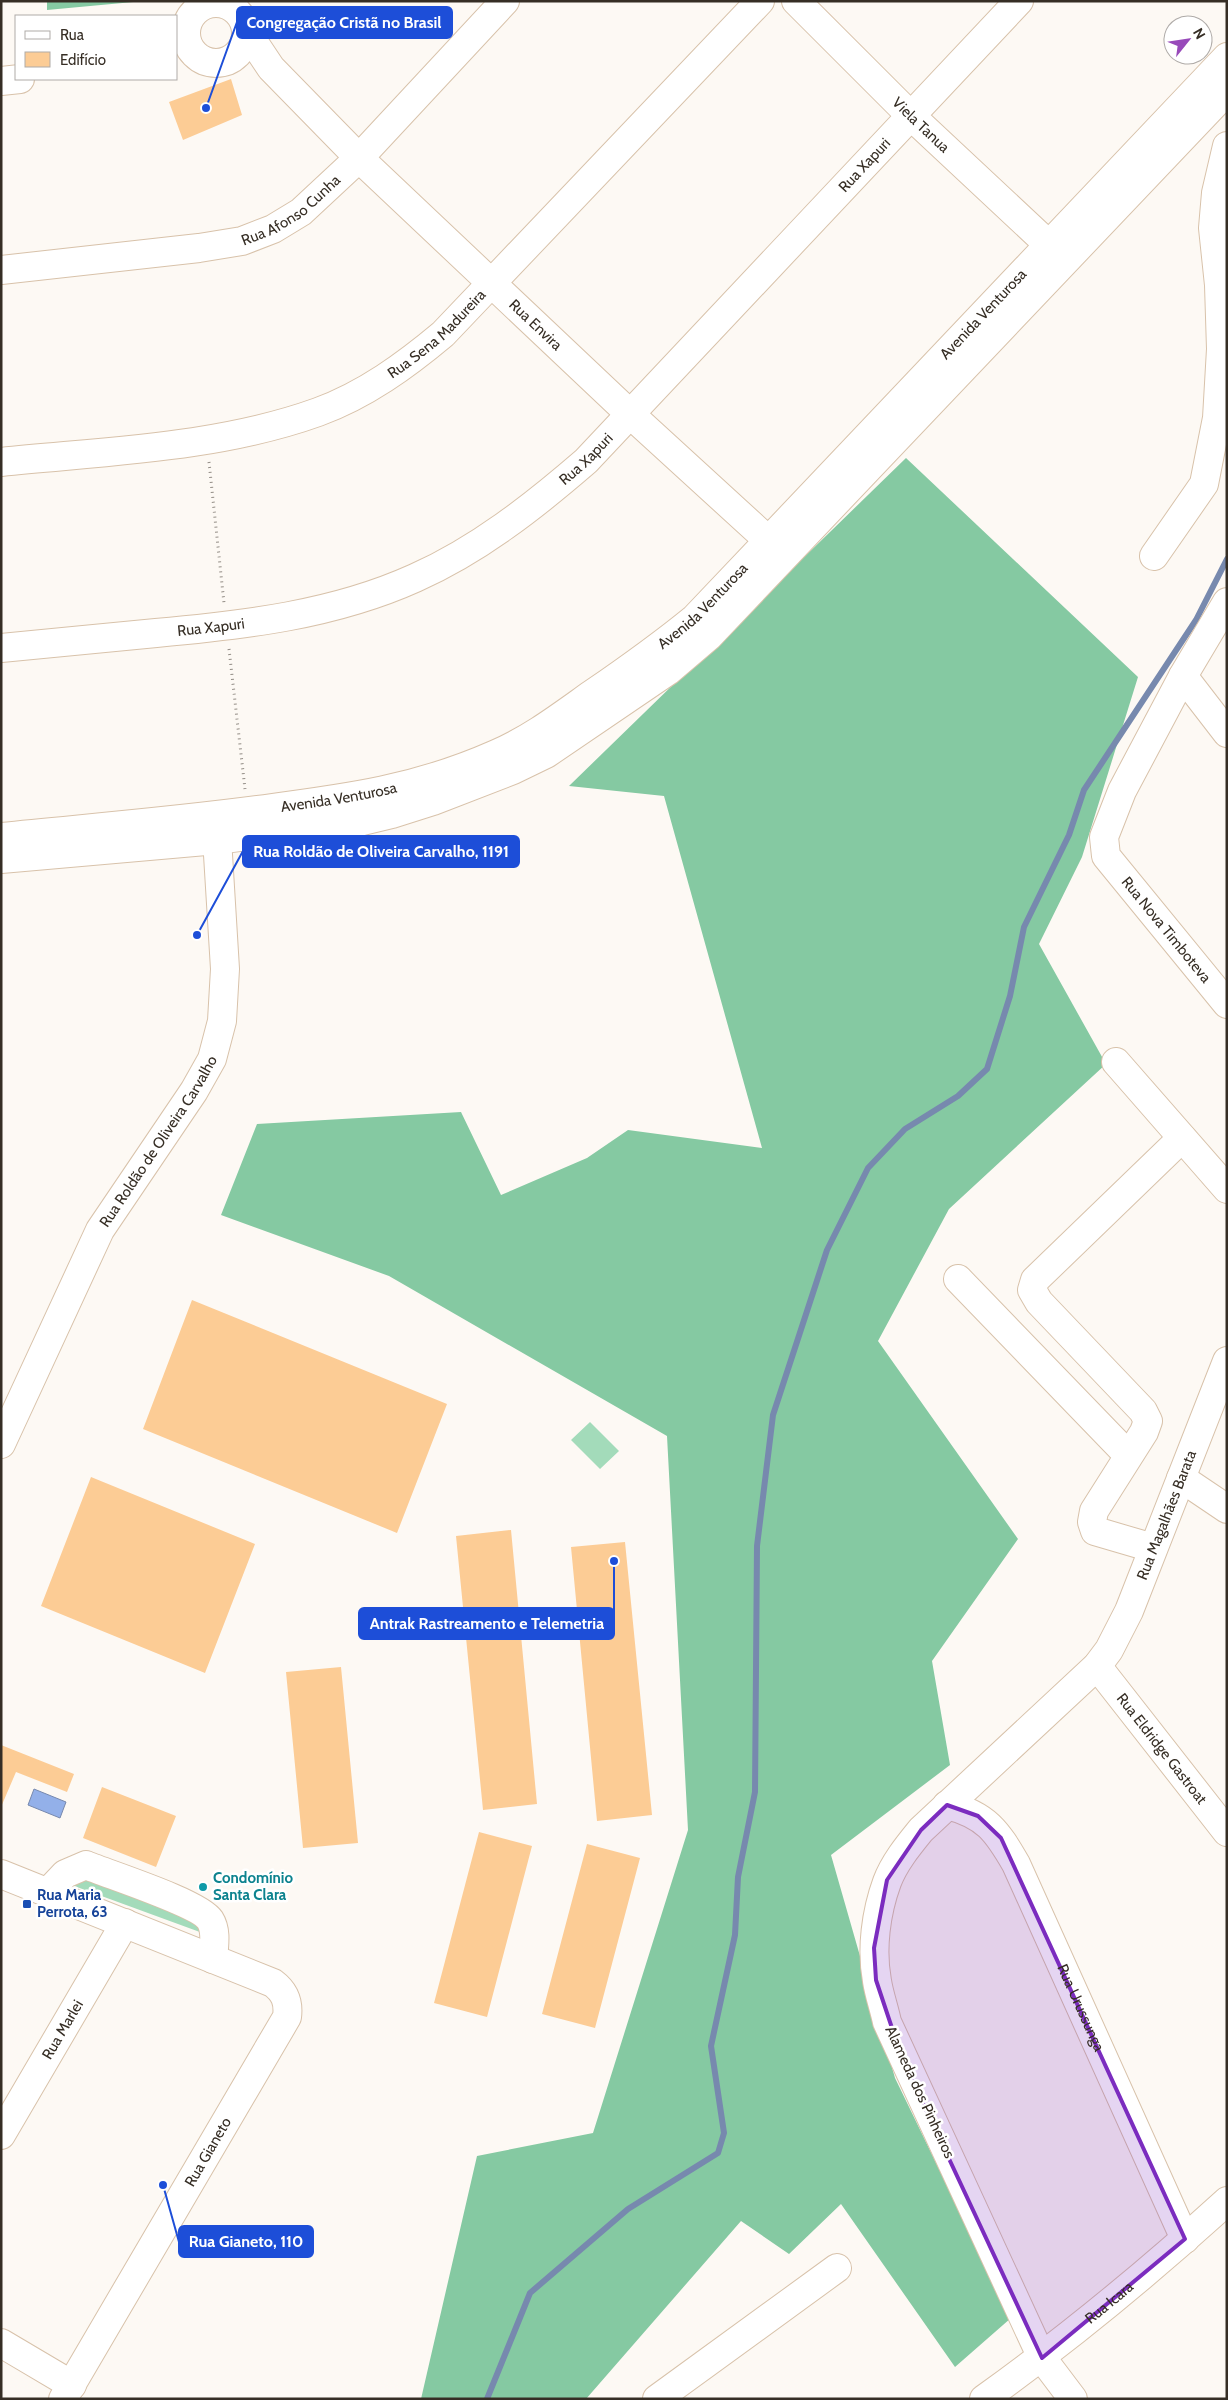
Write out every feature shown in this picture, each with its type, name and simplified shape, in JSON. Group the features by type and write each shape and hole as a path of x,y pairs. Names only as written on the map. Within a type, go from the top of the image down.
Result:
{"street":[{"name":"Rua Afonso Cunha","path":"1,270 199,248 242,241 273,229 301,212 359,158 506,1"},
{"name":"Rua Sena Madureira","path":"1,462 195,442 262,430 320,411 366,388 409,363 444,334 760,1"},
{"name":"Viela Tanua","path":"796,1 910,115 1049,245"},
{"name":"Rua Xapuri","path":"1,648 227,626 291,616 355,601 398,585 415,578 479,543 537,503 586,461 910,115 1020,1"},
{"name":"Rua Envira","path":"224,9 271,68 359,158 630,414 777,548"},
{"path":"180,51 186,30 224,9 242,49 224,60"},
{"name":"Rua Envira","path":"180,51 271,68"},
{"name":"Avenida Venturosa","path":"777,548 1049,245 1227,57"},
{"path":"1,81 15,80"},
{"name":"Avenida Venturosa","path":"1,859 217,828 390,791 446,774 497,754 556,720 673,636 777,548 1227,91"},
{"path":"1154,556 1204,484 1217,418 1221,350 1219,285 1213,228 1216,193 1227,146"},
{"path":"1227,602 1183,676 1227,734"},
{"name":"Rua Nova Timboteva","path":"1183,676 1122,791 1104,837 1106,856 1227,1004"},
{"name":"Avenida Venturosa","path":"1,836 217,828"},
{"name":"Rua Roldão de Oliveira Carvalho","path":"1,1444 100,1230 194,1091 212,1059 222,1021 225,969 217,828"},
{"path":"1116,1062 1227,1189"},
{"path":"1153,1548 1095,1531 1092,1522 1094,1511 1144,1432 1148,1421 1143,1411 1039,1302 1032,1290 1035,1280 1182,1138"},
{"path":"958,1279 1128,1455"},
{"name":"Rua Magalhães Barata","path":"1097,1666 1120,1630 1227,1361"},
{"path":"1180,1478 1227,1509"},
{"name":"Alameda dos Pinheiros","path":"1073,2399 1042,2358 1011,2294 967,2192 902,2058 887,2022 876,1980 874,1948 879,1909 887,1880 903,1853 920,1830 1097,1666"},
{"name":"Rua Eldridge Gastroat","path":"1097,1666 1227,1832"},
{"name":"Rua Urussunga","path":"947,1805 978,1816 991,1826 1001,1838 1016,1864 1185,2239"},
{"path":"1,1874 213,1959 214,1932 210,1921 197,1909 86,1865 65,1874 48,1892"},
{"name":"Rua Marlei","path":"2,2134 125,1923"},
{"name":"Rua Gianeto","path":"68,2392 287,2017 288,2007 285,1996 274,1983 213,1959"},
{"name":"Rua Icara","path":"984,2399 1042,2358 1185,2239 1227,2201"},
{"path":"657,2399 838,2268"},
{"path":"1,2343 68,2392"}],"highlighted area":[{"path":"947,1805 978,1816 1001,1838 1185,2239 1042,2358 902,2058 876,1980 874,1948 887,1880 921,1830"}],"green space":[{"path":"47,1 144,1 47,10"},
{"path":"906,458 1138,677 1082,857 1039,944 1106,1064 949,1209 878,1341 1018,1539 932,1661 950,1765 831,1855 895,2078 1011,2318 955,2367 841,2204 789,2254 741,2221 586,2399 421,2399 477,2156 593,2133 688,1830 667,1436 389,1276 221,1215 257,1124 461,1112 501,1195 587,1158 628,1130 762,1148 664,796 569,786"},
{"path":"590,1422 619,1451 600,1469 571,1440"},
{"path":"79,1875 198,1915 208,1935 66,1883"}],"water":[{"path":"34,1789 66,1802 60,1818 28,1805"}],"building":[{"path":"231,79 242,115 183,140 169,102"},
{"path":"192,1300 447,1404 397,1533 143,1429"},
{"path":"91,1477 255,1544 205,1673 41,1606"},
{"path":"511,1530 537,1804 483,1810 456,1536"},
{"path":"625,1542 652,1815 597,1821 571,1547"},
{"path":"341,1667 358,1843 303,1848 286,1672"},
{"path":"1,1745 74,1774 67,1792 16,1772 1,1807"},
{"path":"102,1787 176,1816 156,1867 83,1838"},
{"path":"479,1832 532,1846 487,2017 434,2003"},
{"path":"587,1844 640,1858 595,2028 542,2014"}],"waterway":[{"path":"487,2399 530,2293 628,2209 718,2153 724,2133 711,2046 735,1935 738,1877 755,1792 757,1546 773,1415 827,1250 868,1168 905,1129 958,1096 987,1069 1010,996 1024,927 1069,835 1084,790 1196,620 1227,559"}],"place":[{"name":"Congregação Cristã no Brasil","path":"206,108"},
{"name":"Rua Roldão de Oliveira Carvalho, 1191","path":"197,935"},
{"name":"Antrak Rastreamento e Telemetria","path":"614,1561"},
{"name":"Condomínio Santa Clara","path":"203,1887"},
{"name":"Rua Maria Perrota, 63","path":"27,1904"},
{"name":"Rua Gianeto, 110","path":"163,2185"}]}
